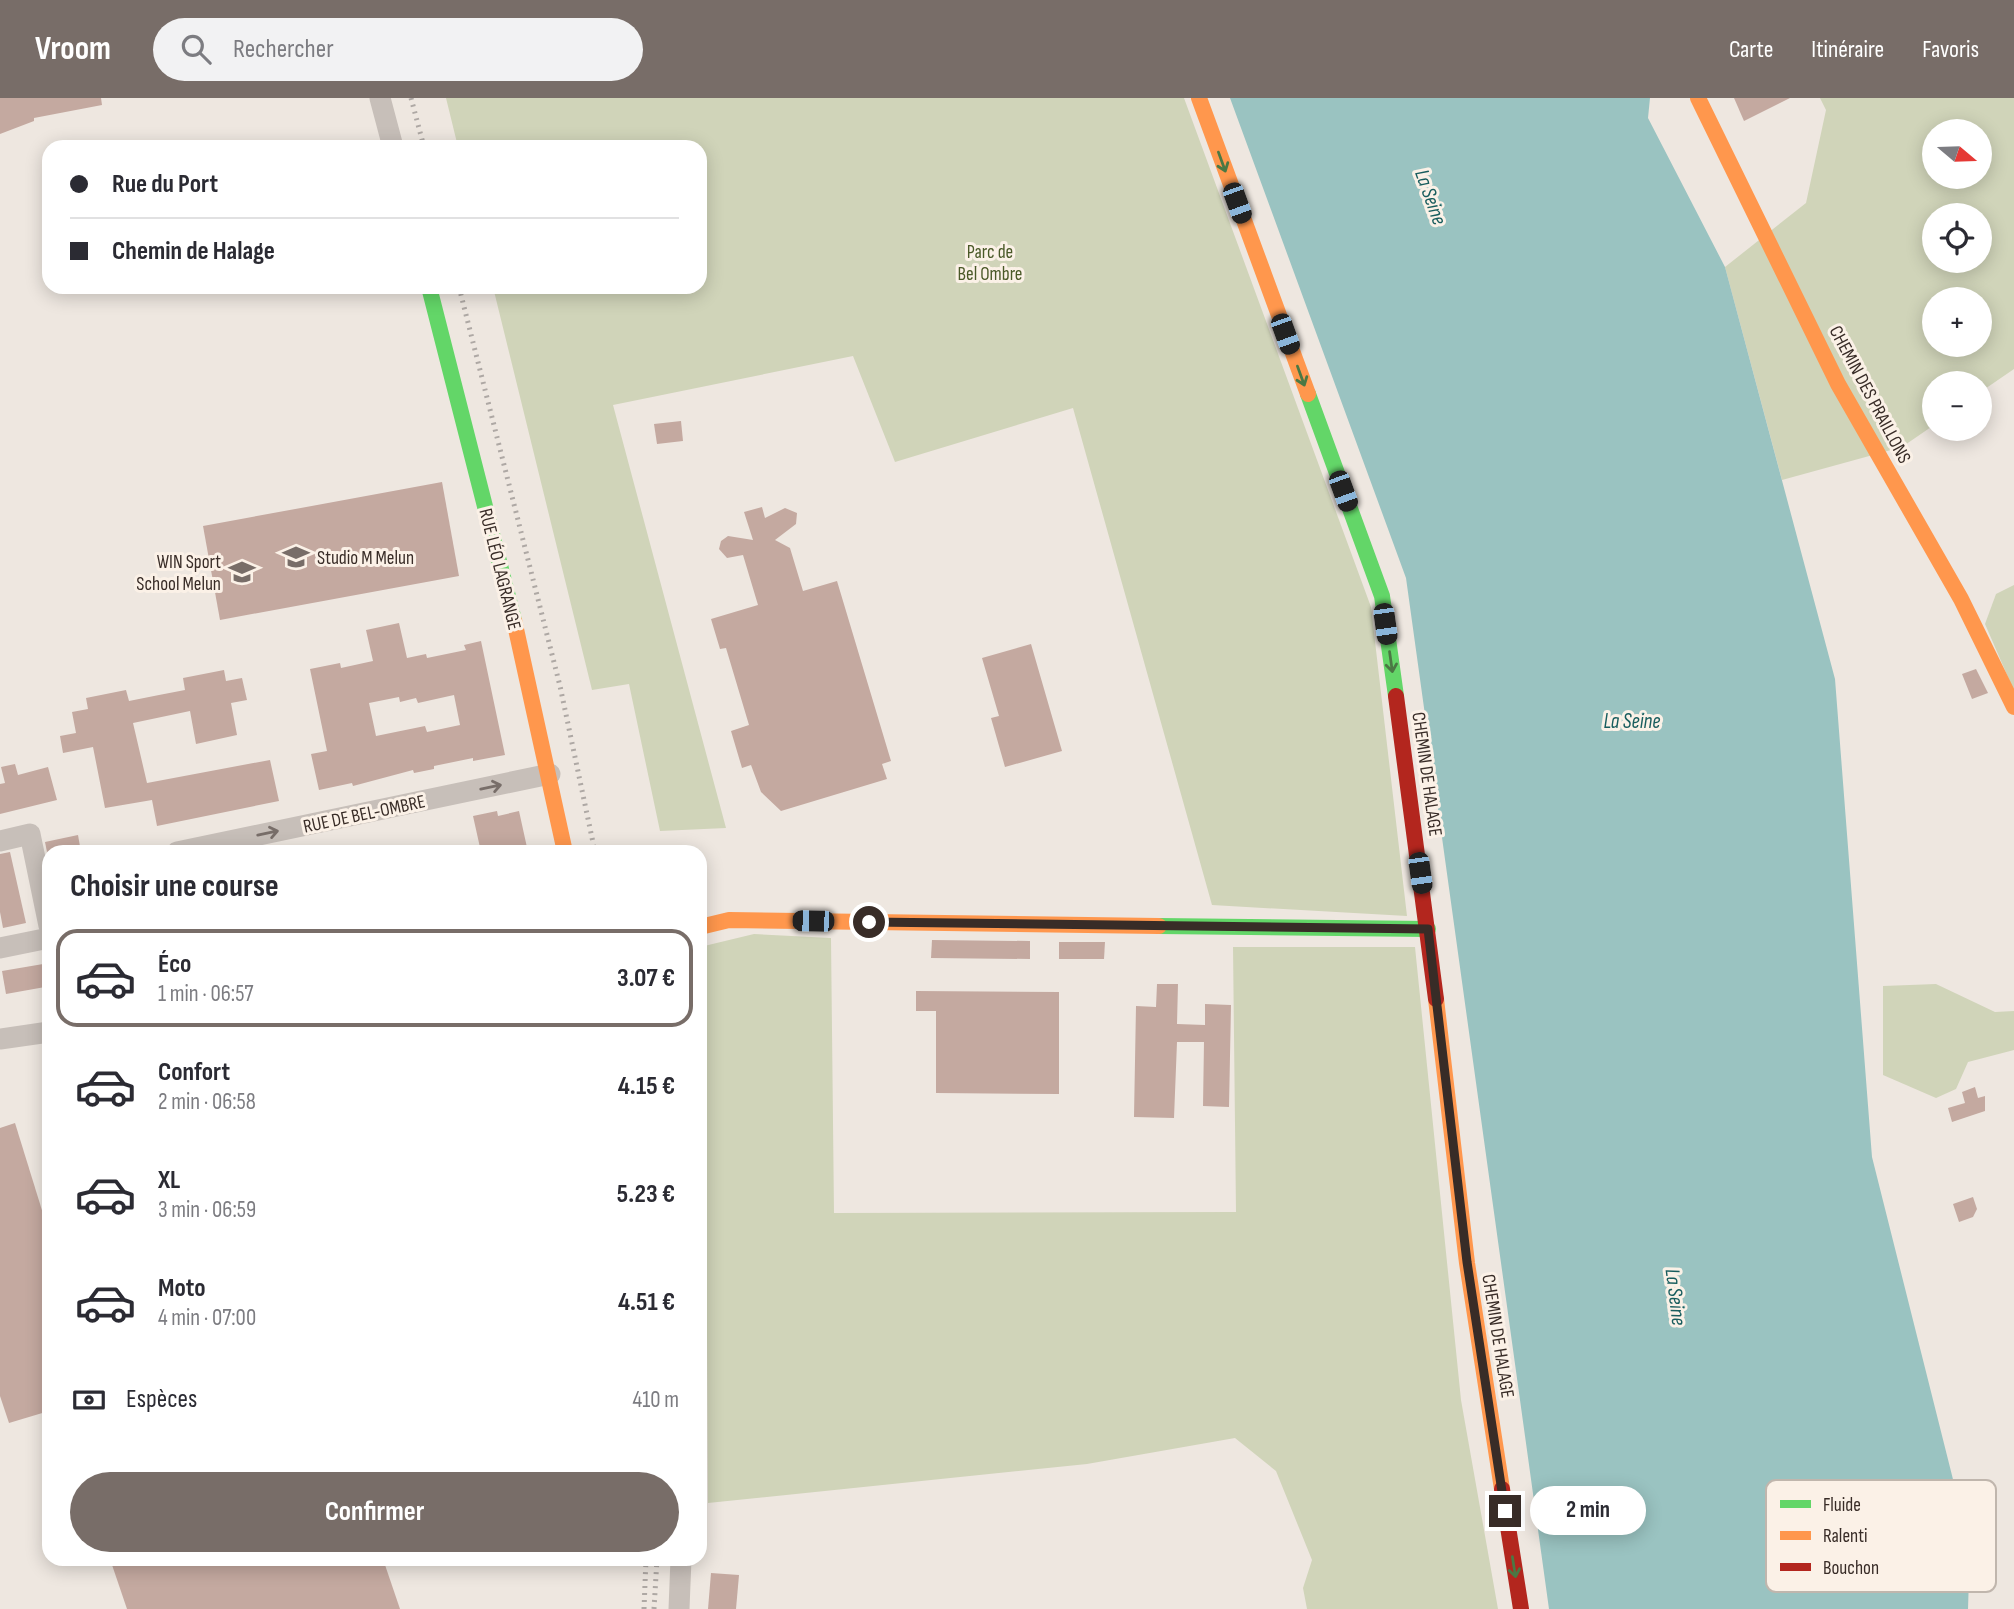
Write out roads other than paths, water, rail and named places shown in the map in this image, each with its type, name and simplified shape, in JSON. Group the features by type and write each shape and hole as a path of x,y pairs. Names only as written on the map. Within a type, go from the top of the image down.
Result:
{"street":[{"path":"380,98 391,140"},
{"name":"CHEMIN DE HALAGE","path":"1199,98 1382,596 1428,929 1467,1262 1521,1609"},
{"name":"CHEMIN DES PRAILLONS","path":"1698,98 1838,384 1961,599 2014,706"},
{"name":"RUE LÉO LAGRANGE","path":"431,294 550,774 564,845"},
{"name":"RUE DE BEL-OMBRE","path":"210,845 550,774"},
{"path":"0,841 30,834 42,892"},
{"path":"707,925 729,920 1428,929"},
{"path":"0,948 42,939"},
{"path":"0,1040 42,1033"},
{"path":"679,1609 681,1566"}],"water":[{"name":"La Seine","path":"1230,98 1650,98 1648,118 1725,267 1835,679 1872,1157 1953,1480 1766,1480 1766,1592 1969,1592 1968,1609 1549,1609 1406,578"}],"railway":[{"path":"411,98 422,140"},
{"path":"461,294 560,686 594,845"},
{"path":"644,1609 646,1566"},
{"path":"654,1609 657,1566"}],"place":[{"name":"Studio M Melun","path":"296,557"},
{"name":"WIN Sport School Melun","path":"242,572"}],"park label":[{"name":"Parc de Bel Ombre","path":"990,262"}]}
